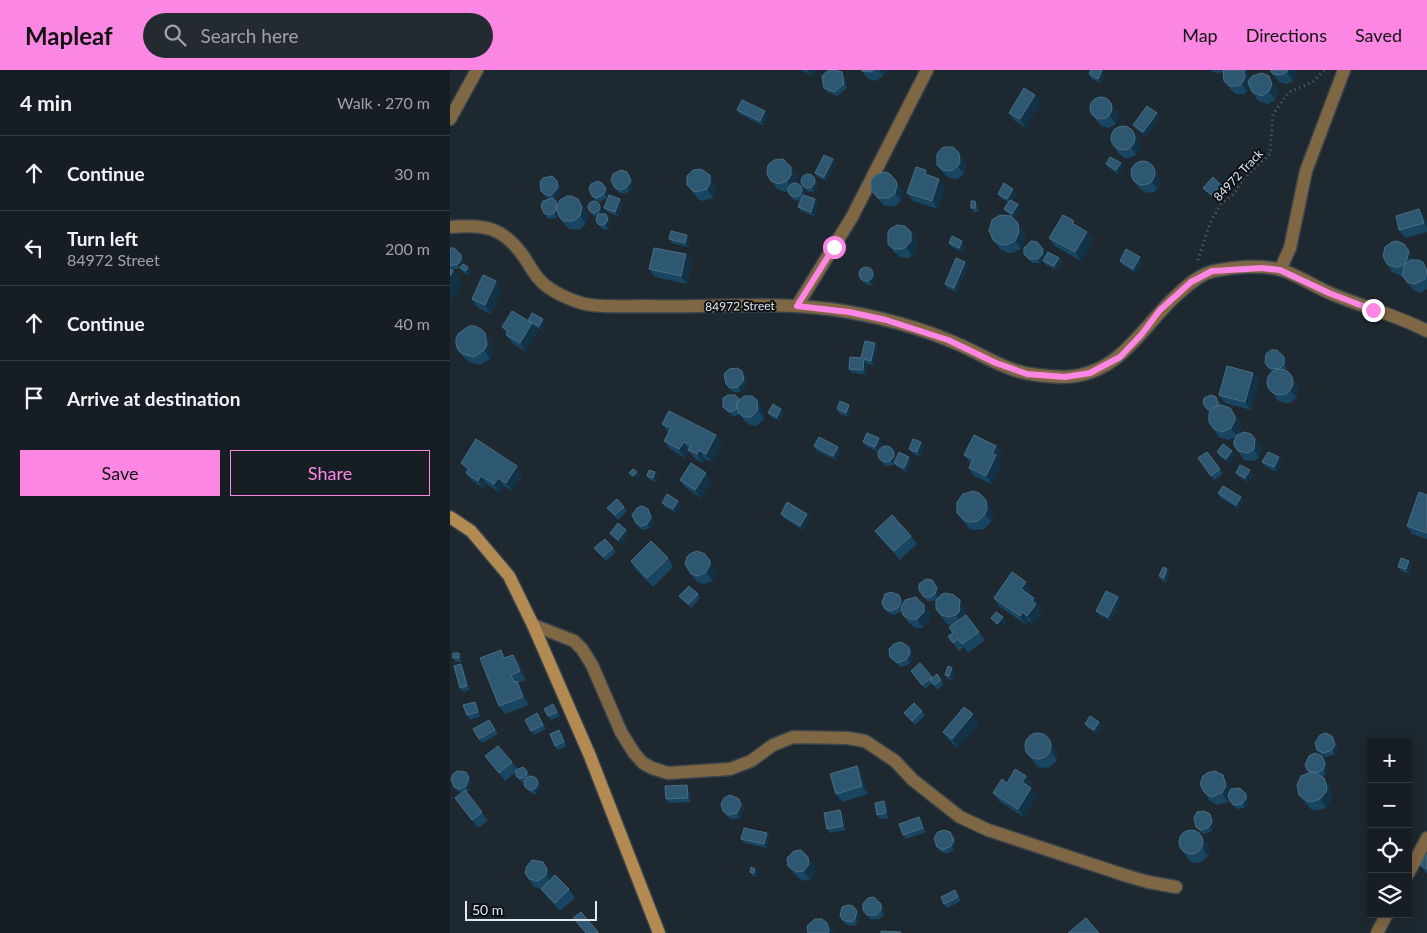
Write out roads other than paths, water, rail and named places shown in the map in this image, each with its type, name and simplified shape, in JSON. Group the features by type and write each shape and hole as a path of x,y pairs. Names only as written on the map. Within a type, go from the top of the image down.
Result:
{"street":[{"path":"450,118 477,70"},
{"path":"797,306 852,217 927,70"},
{"path":"1344,70 1306,171 1290,248 1280,270 1329,293 1427,331"},
{"name":"84972 Street","path":"450,227 469,225 496,230 512,240 540,280 561,295 585,304 684,307 797,306 849,312 886,320 948,340 996,363 1027,374 1065,377 1090,373 1120,357 1141,335 1160,310 1191,282 1212,271 1247,268 1280,270"},
{"path":"450,517 471,531 509,576 533,625 590,756 659,933"},
{"path":"533,625 574,641 582,650 592,665 621,732 634,753 643,763 652,768 668,773 730,770 751,761 773,745 793,737 848,738 865,741 895,761 913,780 960,817 988,830 1124,875 1176,887"},
{"path":"1409,873 1427,838"},
{"path":"1377,933 1385,918"}]}
